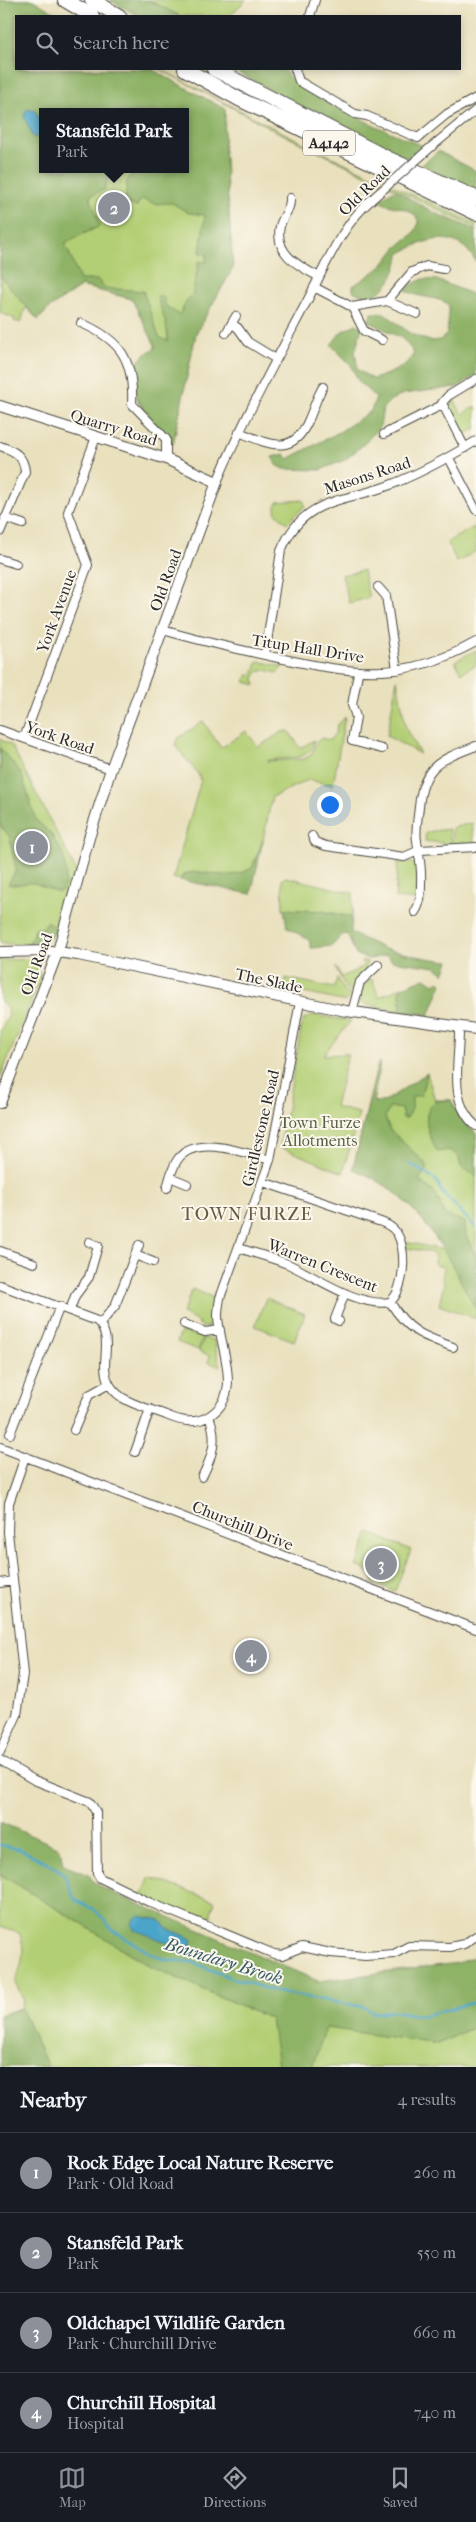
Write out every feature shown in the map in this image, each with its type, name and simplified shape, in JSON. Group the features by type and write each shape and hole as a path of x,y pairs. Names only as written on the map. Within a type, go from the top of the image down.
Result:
{"highway":[{"path":"65,0 90,15"},
{"path":"92,0 117,15"},
{"name":"A4142","path":"187,70 239,99 476,213"},
{"name":"A4142","path":"216,70 389,158 476,198"}],"street":[{"path":"310,15 315,0"},
{"path":"295,70 299,81 355,114 367,116 418,138 447,114 476,98"},
{"name":"Old Road","path":"0,1103 58,952 111,769 217,482 239,432 347,226 371,200 476,110"},
{"path":"447,114 458,125"},
{"path":"290,198 290,207 280,226 281,247 298,266 319,278"},
{"path":"387,301 412,272 427,266 444,269"},
{"path":"314,287 352,307 364,330 382,340"},
{"path":"352,307 387,301 416,314"},
{"path":"226,333 236,316"},
{"path":"81,324 102,332 118,346 133,380 132,404 166,439 166,459"},
{"path":"232,324 238,328 248,342 276,359"},
{"path":"384,434 391,426 442,405 448,396 476,380"},
{"path":"239,432 270,444 280,445 291,442 305,428 324,387"},
{"path":"442,405 465,448"},
{"name":"Quarry Road","path":"0,406 166,459 217,482"},
{"name":"York Avenue","path":"24,738 88,565 68,512 96,437"},
{"name":"Masons Road","path":"265,655 280,551 296,524 311,511 327,502 389,486 449,458 476,441"},
{"path":"0,446 14,451 25,464 25,472 0,532"},
{"path":"449,458 476,510"},
{"path":"5,518 22,524"},
{"path":"0,559 16,564"},
{"path":"378,587 386,596 397,670"},
{"name":"Titup Hall Drive","path":"163,630 219,646 358,672 419,667 444,658 476,642"},
{"path":"358,672 352,704 356,717 348,740 382,749"},
{"name":"York Road","path":"0,730 111,769"},
{"path":"415,912 420,903 422,866 416,833 420,792 428,773 441,760 476,746"},
{"path":"312,836 315,842 359,852 404,857 420,850 476,848"},
{"name":"The Slade","path":"0,952 58,952 352,1012 476,1029"},
{"path":"352,1012 360,982 378,965"},
{"name":"Girdlestone Road","path":"209,1416 222,1402 227,1386 226,1355 218,1316 223,1286 239,1248 270,1160 300,1002"},
{"path":"459,1028 457,1094 462,1109 476,1126"},
{"path":"167,1188 180,1157 197,1146 212,1146 270,1160"},
{"path":"170,1177 187,1184"},
{"name":"Warren Crescent","path":"239,1248 285,1263 345,1293 372,1302 390,1302 399,1293 402,1248 395,1231 384,1223 263,1182"},
{"path":"70,1310 91,1271 98,1246 89,1242"},
{"path":"100,1324 115,1306 139,1244"},
{"path":"0,1251 34,1263"},
{"path":"135,1255 153,1262"},
{"path":"0,1285 94,1319 100,1324 107,1340 105,1370 109,1384 120,1396 182,1421 194,1421 209,1416 214,1430 215,1446 202,1477"},
{"path":"339,1321 335,1320 345,1293"},
{"path":"390,1302 402,1321 411,1330 453,1347"},
{"path":"10,1434 60,1306"},
{"path":"184,1324 204,1332 220,1330"},
{"path":"74,1430 89,1395 109,1384"},
{"path":"135,1452 150,1409"},
{"name":"Churchill Drive","path":"0,1447 476,1629"},
{"path":"0,1752 17,1715 23,1674 8,1532 9,1504 25,1457"},
{"path":"0,1583 13,1581"},
{"path":"0,1760 34,1780 90,1802 96,1812 97,1873 108,1883 274,1954 282,1954 302,1947 331,1953 365,1956 394,1954 409,1946 450,1948 464,1944 476,1936"}],"green space":[{"path":"0,0 33,0 58,15 15,15 15,70 153,70 225,109 224,148 233,268 196,333 173,444 138,402 141,359 156,347 132,299 82,286 49,308 38,320 27,308 21,323 14,321 14,318 0,313"},
{"path":"0,0 33,0 58,15 15,15 15,70 153,70 225,109 224,148 233,268 196,333 173,444 148,416 136,394 133,382 134,371 140,359 156,347 132,299 81,286 49,308 38,320 0,276","holes":["39,108 189,108 189,173 132,173 127,181 125,202 136,207 142,199 155,204 172,203 189,213 205,215 200,253 207,254 206,262 199,261 192,296 187,300 179,315 166,306 163,296 157,296 166,324 168,341 159,337 143,291 104,288 98,280 80,280 65,243 100,226 90,196 105,189 108,173 39,173"]},
{"path":"110,0 148,0 178,15 137,15"},
{"path":"148,0 246,0 231,15 178,15"},
{"path":"162,70 317,150 476,224 476,228 278,132"},
{"path":"234,70 285,70 290,78 304,89 324,100 346,112 423,146 407,159 312,113"},
{"path":"438,151 476,171 476,191 421,166"},
{"path":"395,190 435,213 476,230 476,262 468,251 460,244 451,240 441,239 420,244 399,254 395,272 385,287 371,295 362,295 353,291 353,286 381,267 396,248 414,233 419,223 416,217 407,210 378,200"},
{"path":"423,279 437,280 474,295 476,292 476,375 457,387 403,394 391,400 383,408 380,426 364,444 345,460 320,470 284,469 277,465 272,457 285,454 288,459 341,431 371,411 376,398 359,382 351,365 331,345 341,332 356,324 362,327 355,352 358,370 373,379 391,373 407,363 414,353 403,339 368,321 372,313 384,313 411,334 430,341 440,340 447,334 449,305 440,300 416,295 405,290"},
{"path":"454,400 462,414 476,406 476,428 467,433 462,432 449,407"},
{"path":"303,500 305,506 287,523 275,512 277,502"},
{"path":"474,527 476,531 476,551 457,562 447,542"},
{"path":"363,570 369,598 349,603 342,575"},
{"path":"476,650 476,665 461,673 455,661"},
{"path":"258,661 283,667 277,673 266,670 258,672 254,678 256,685 245,682 247,676 253,674"},
{"path":"397,679 406,729 420,754 387,736"},
{"path":"345,717 333,785 308,780 272,797 263,840 252,869 233,875 193,872 184,874 180,880 173,878 201,780 175,745 177,739 203,721 221,748 246,731 258,747 282,732 289,731 300,748 314,740 311,748 302,756 267,761 304,759 311,755 316,742 322,738 330,740 336,732 337,725"},
{"path":"0,739 11,745 76,870 56,931 45,940 31,944 0,942"},
{"path":"0,748 21,773 36,820 51,834 63,854 66,874 65,886 60,892 33,883 8,884 16,870 9,836 0,825"},
{"path":"472,823 474,844 452,844 452,828"},
{"path":"449,829 450,844 425,841 426,832"},
{"path":"263,840 251,894 180,880 184,874 193,872 225,875 242,873 252,868"},
{"path":"398,862 413,863 419,866 417,898 415,900 395,898"},
{"path":"286,877 353,893 352,917 321,911 283,909 282,879"},
{"path":"284,909 321,911 352,917 351,933 385,949 449,961 444,974 435,967 392,961 387,955 370,959 356,955 347,934 342,935 332,946 311,948 309,940 287,927"},
{"path":"47,921 53,927 58,927 52,935 42,941 29,943 35,928 43,928"},
{"path":"30,959 35,963 41,978 0,1078 0,1031 9,1015 8,1010 0,1000 0,960"},
{"path":"361,961 367,961 366,970 356,979 351,991 347,990 335,967 342,977 364,966"},
{"path":"286,978 334,988 337,978 345,992 350,995 346,1002 285,989"},
{"path":"425,978 434,984 439,981 442,983 429,1015 401,1011 400,988"},
{"path":"372,979 379,997 400,988 401,1011 362,1004 360,997 362,990"},
{"name":"Town Furze Allotments","path":"313,1015 351,1021 323,1055 348,1054 335,1107 359,1113 343,1173 280,1147 302,1024 304,1019"},
{"path":"378,1063 380,1063 373,1102 384,1102 427,1073 435,1100 451,1100 460,1119 476,1133 476,1319 439,1305 444,1283 442,1281 444,1267 435,1265 435,1257 430,1252 406,1248 405,1242 444,1250 415,1212 383,1183 353,1169"},
{"path":"378,1063 380,1063 373,1102 384,1102 427,1073 421,1095 412,1097 412,1109 407,1118 403,1118 401,1109 390,1107 385,1117 390,1130 425,1163 428,1168 419,1180 435,1193 445,1215 465,1222 466,1236 476,1256 476,1310 441,1246 413,1209 376,1180 353,1169"},
{"path":"451,1100 460,1119 476,1133 476,1176 461,1167 458,1155 449,1150 437,1152 429,1132 426,1119 430,1107 435,1101"},
{"path":"192,1289 212,1297 211,1322 208,1327 202,1327 195,1320 182,1314"},
{"path":"266,1298 305,1314 294,1341 255,1326"},
{"path":"181,1332 203,1337 198,1350 177,1342"},
{"path":"204,1338 214,1340 220,1367 208,1362 210,1356 199,1351"},
{"path":"369,1533 411,1550 395,1591 372,1583 375,1574 356,1566"},
{"path":"0,1822 60,1848 63,1865 89,1875 93,1881 104,1889 318,1981 458,1963 476,1956 476,2026 438,2044 326,2028 312,2067 278,2067 271,2019 152,1967 0,1874"},
{"path":"0,1874 152,1967 271,2019 438,2044 476,2026 476,2067 48,2067 21,2008 23,1999 15,1983 23,1952 19,1933 0,1927"},
{"path":"150,1877 215,1901 211,1913 211,1925 141,1897"},
{"path":"21,2008 48,2067 0,2067 0,2015"}],"water":[{"path":"27,109 35,111 39,118 39,137 33,137 24,116"},
{"path":"139,1916 160,1920 166,1928 193,1939 191,1950 186,1950 135,1930 132,1924 134,1919"}],"waterway":[{"path":"410,1164 437,1181 441,1191 476,1228"},
{"name":"Boundary Brook","path":"0,1845 19,1849 50,1864 64,1874 75,1900 95,1910 115,1932 155,1956 167,1960 192,1962 229,1977 277,1992 364,2007 374,2013 395,2011 421,2016 476,2002"}],"place":[{"name":"Stansfeld Park","path":"114,208"},
{"name":"Rock Edge Local Nature Reserve","path":"32,847"},
{"name":"Oldchapel Wildlife Garden","path":"381,1564"},
{"name":"Churchill Hospital","path":"251,1656"}],"district":[{"name":"TOWN FURZE","path":"247,1214"}]}
